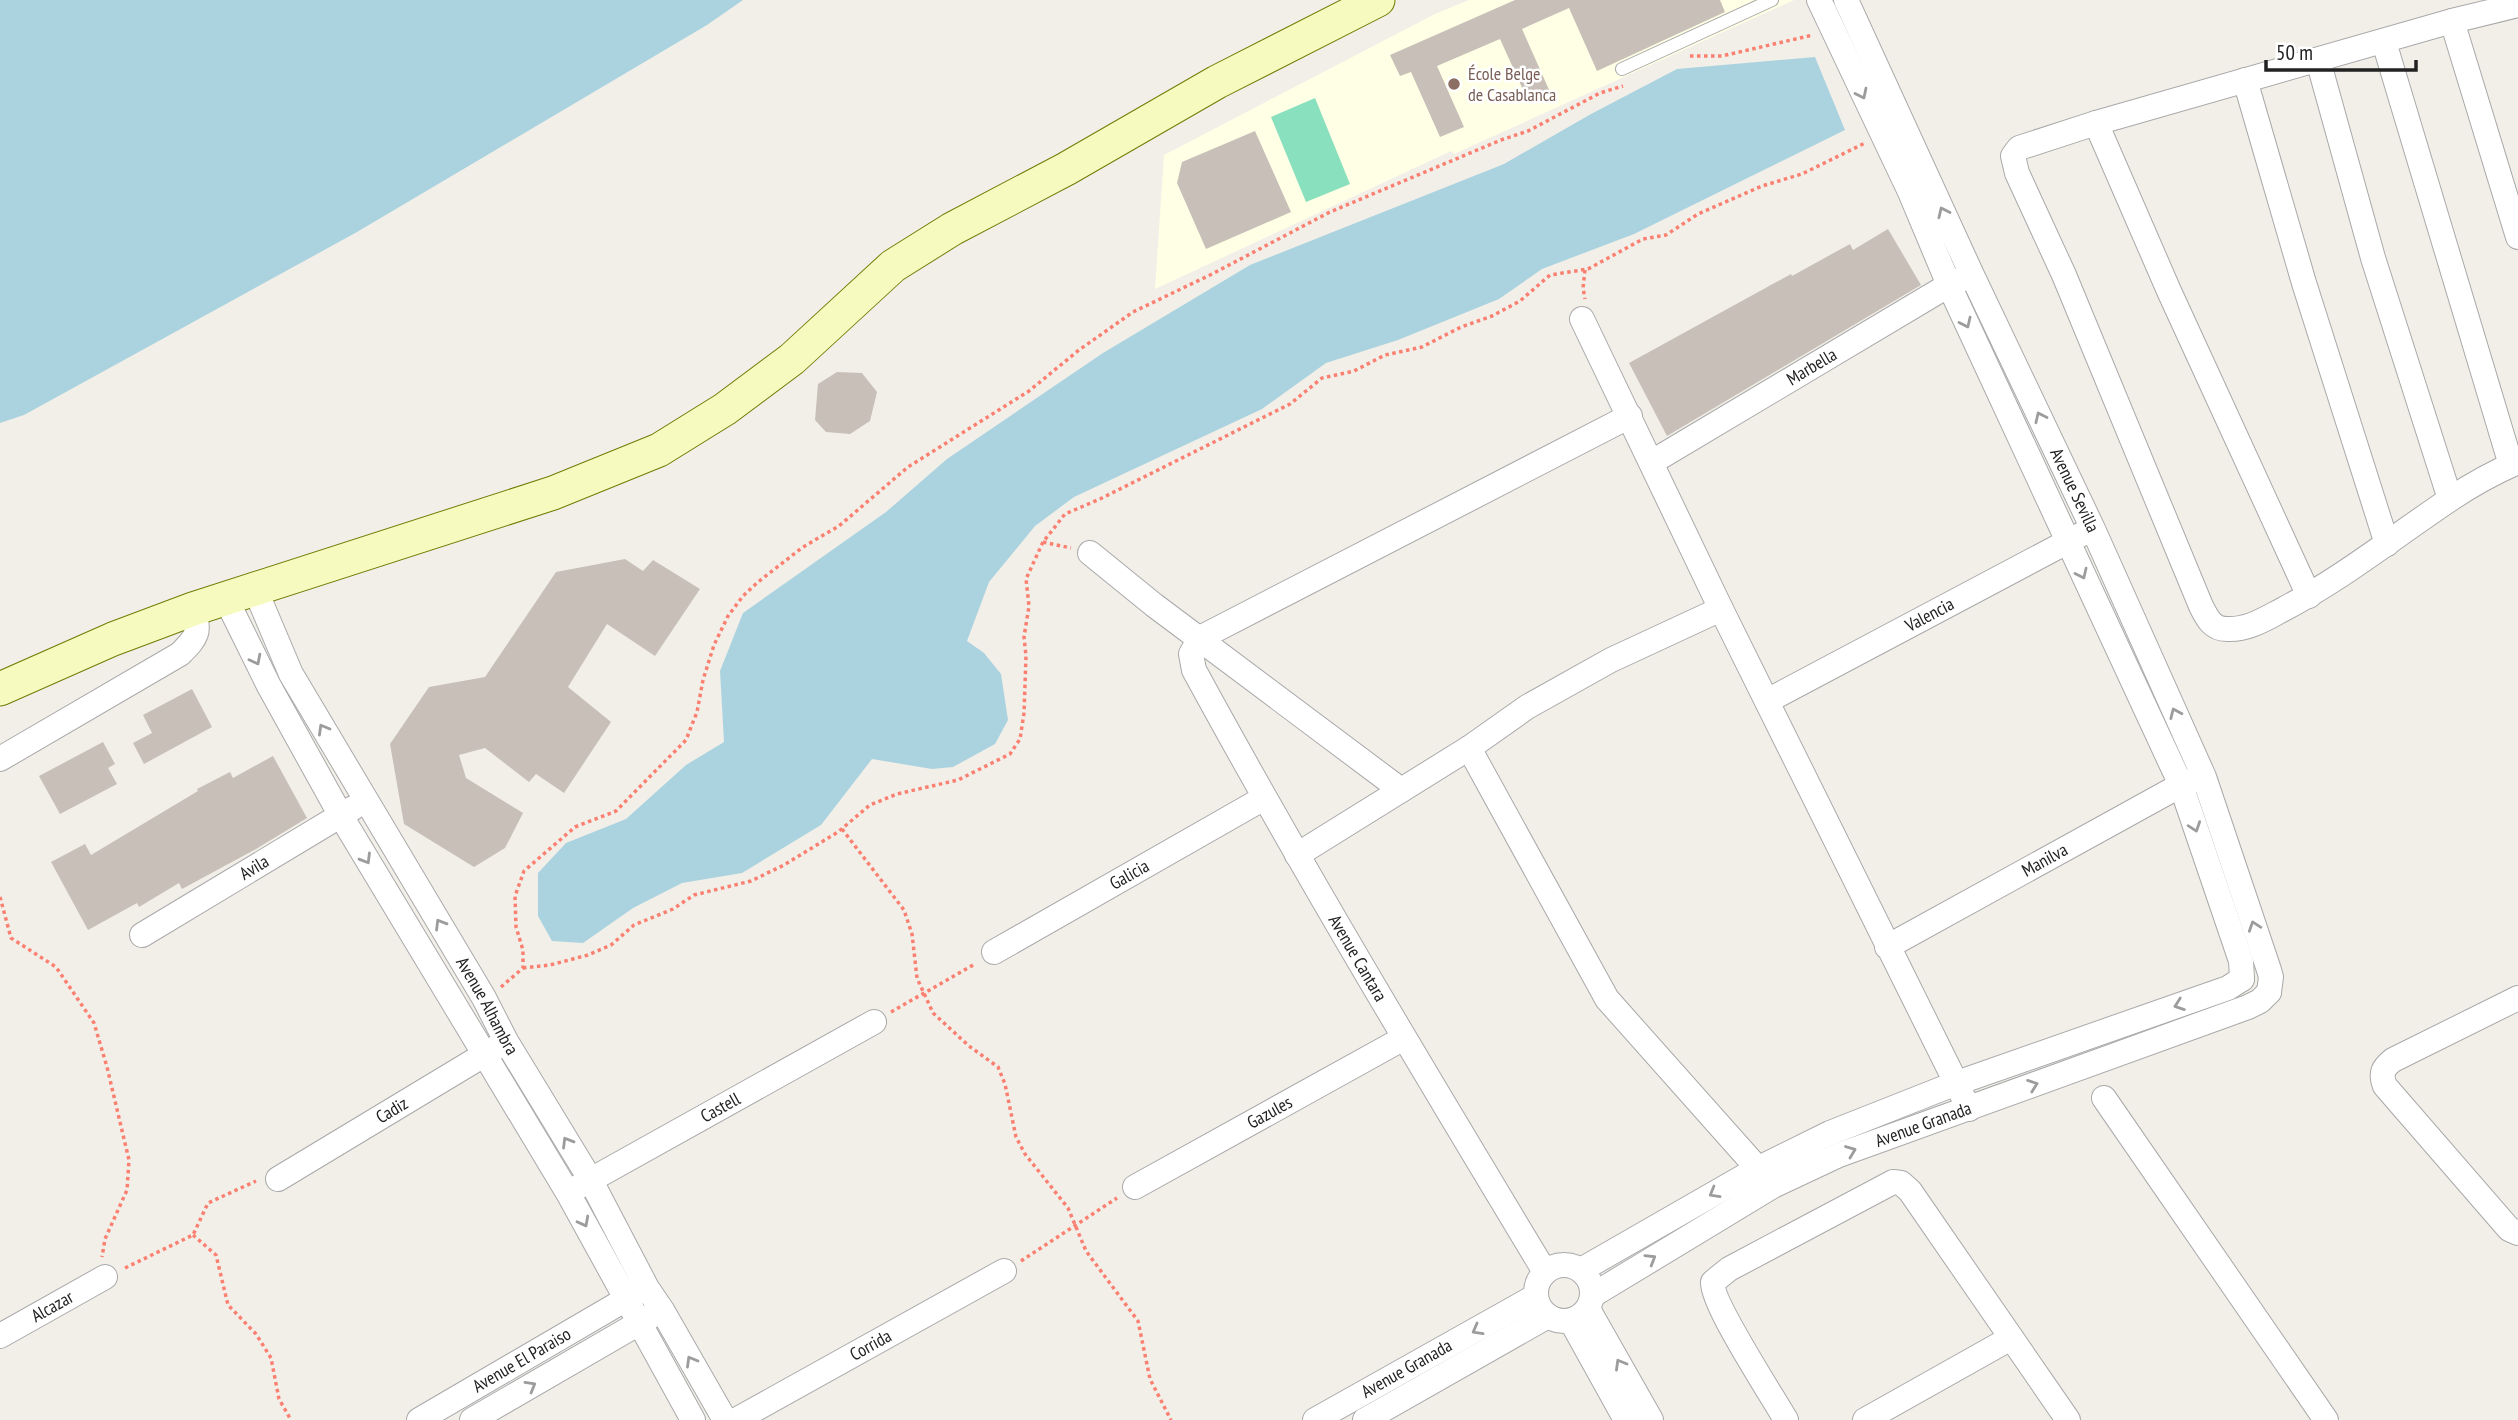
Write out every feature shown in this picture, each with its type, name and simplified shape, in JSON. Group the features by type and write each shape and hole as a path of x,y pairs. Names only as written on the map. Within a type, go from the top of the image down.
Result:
{"street":[{"path":"0,689 113,639 193,609 553,493 659,450 725,409 792,359 892,266 952,229 1066,169 1217,82 1378,0"},
{"name":"Avenue Sevilla","path":"1819,0 1832,33 1910,192 1949,285 2066,541 2192,781 2241,961 2242,979"},
{"name":"Avenue Sevilla","path":"1846,0 1972,275 2093,529 2269,970 2269,992"},
{"path":"2384,42 2515,463 2483,478 2360,565 2309,596 2254,625 2238,629 2217,627 2208,621 2201,606 2064,275 2017,173 2013,160 2014,152 2096,122 2452,21 2518,5"},
{"path":"2452,21 2518,237"},
{"path":"2318,60 2373,258 2451,499"},
{"path":"2245,80 2304,283 2387,544"},
{"path":"2096,122 2169,291 2309,596"},
{"name":"Marbella","path":"1652,462 1949,285 1972,275"},
{"path":"1582,319 1721,609 1954,1084 1969,1109"},
{"path":"1200,638 1630,416"},
{"name":"Valencia","path":"1768,701 2093,529"},
{"path":"1090,553 1154,605 1401,790"},
{"name":"Avenue Alhambra","path":"241,594 590,1179 636,1294 639,1323 693,1420"},
{"name":"Avenue Alhambra","path":"241,594 269,686 341,816 568,1193 636,1294 662,1310 725,1420"},
{"path":"0,759 180,654 196,637 198,623 193,609"},
{"path":"1297,855 1469,748 1539,700 1611,660 1721,609"},
{"name":"Avenue Cantara","path":"1200,638 1191,654 1194,670 1264,799 1545,1272"},
{"path":"1469,748 1607,999 1765,1177"},
{"name":"Manilva","path":"1887,947 2192,781"},
{"name":"Galicia","path":"994,952 1264,799"},
{"name":"Avila","path":"142,935 365,800"},
{"path":"2242,979 2269,992"},
{"name":"Avenue Granada","path":"1365,1420 1567,1307 1830,1133 1954,1084 2228,988 2242,979"},
{"name":"Avenue Granada","path":"1581,1270 1765,1177 1839,1155 2248,1007 2269,992"},
{"path":"2518,998 2393,1060 2384,1067 2381,1076 2385,1086 2509,1229 2518,1233"},
{"name":"Castell","path":"568,1193 874,1022"},
{"name":"Gazules","path":"1135,1187 1404,1038"},
{"name":"Cadiz","path":"278,1179 506,1041"},
{"path":"2104,1098 2326,1420"},
{"path":"1786,1420 1725,1315 1713,1291 1713,1282 1729,1269 1893,1182 1901,1183 1910,1191 2068,1420"},
{"path":"1567,1307 1592,1285 1581,1270 1563,1265 1545,1272 1537,1285 1567,1307 1651,1420"},
{"name":"Corrida","path":"736,1420 1004,1271"},
{"name":"Alcazar","path":"0,1336 105,1277"},
{"name":"Avenue El Paraiso","path":"419,1420 636,1294"},
{"path":"1567,1307 1626,1420"},
{"name":"Avenue Granada","path":"1315,1420 1567,1307"},
{"name":"Avenue El Paraiso","path":"472,1420 662,1310"},
{"path":"1865,1420 2011,1338"}],"lane":[{"path":"1622,69 1768,1"}],"path":[{"path":"1688,57 1723,56 1796,37 1832,33"},
{"path":"523,968 523,950 516,927 514,896 524,871 575,827 616,811 686,740 697,712 713,645 728,616 758,582 803,547 839,526 908,467 1029,391 1079,350 1133,312 1330,212 1528,131 1600,93 1624,86"},
{"path":"484,998 508,983 523,968 588,956 611,945 634,925 673,909 694,895 751,881 784,865 842,828 870,806 897,794 958,780 1010,754 1020,739 1024,713 1024,637 1029,606 1026,579 1042,541 1066,514 1290,404 1322,379 1354,371 1385,355 1422,347 1520,301 1550,275 1584,270 1643,239 1666,235 1698,214 1762,186 1802,174 1857,148 1881,132"},
{"path":"1582,319 1584,270"},
{"path":"1042,541 1090,553"},
{"path":"842,828 904,910 912,934 918,978 933,1013 969,1046 998,1067 1005,1084 1016,1137 1025,1154 1068,1208 1086,1251 1138,1321 1150,1379 1171,1420"},
{"path":"0,897 11,938 56,967 94,1023 107,1067 129,1160 127,1190 105,1239 102,1253 105,1277 193,1235 208,1203 254,1181 278,1179"},
{"path":"874,1022 994,952"},
{"path":"1004,1271 1135,1187"},
{"path":"193,1235 216,1255 228,1305 256,1334 271,1358 279,1399 291,1420"}],"shaded area":[{"name":"École Belge de Casablanca","path":"1469,0 1794,0 1454,154 1451,151 1155,289 1164,155 1435,14"}],"green space":[{"path":"1315,98 1350,184 1306,202 1271,117"}],"water":[{"path":"0,0 743,0 707,25 357,232 24,415 0,423"},
{"path":"1815,57 1845,130 1634,234 1542,269 1499,299 1398,340 1326,363 1262,409 1074,497 1035,526 989,582 967,641 984,653 1001,674 1008,720 995,744 953,767 932,769 872,759 821,825 742,873 682,883 633,908 583,943 552,941 538,916 538,873 566,843 626,819 686,765 724,742 720,671 743,613 886,512 947,459 1103,353 1250,265 1504,164 1677,69"}],"building":[{"path":"1515,0 1720,0 1725,12 1597,71 1569,8 1522,29 1550,92 1528,101 1500,39 1437,66 1464,127 1440,137 1411,72 1400,76 1390,55"},
{"path":"1255,131 1291,212 1206,249 1177,183 1182,162"},
{"path":"1888,229 1921,285 1667,436 1629,363 1791,274 1792,276 1850,244 1853,250"},
{"path":"837,372 862,373 877,392 870,421 850,434 826,432 815,420 818,384"},
{"path":"625,559 643,571 653,560 700,589 655,656 607,624 568,687 611,722 564,793 536,774 529,782 485,748 459,755 466,778 523,813 505,848 474,867 404,824 390,744 429,687 485,677 556,572"},
{"path":"192,689 212,727 144,764 133,743 152,733 143,715"},
{"path":"103,742 115,764 108,768 117,784 60,814 39,776"},
{"path":"273,756 307,818 182,889 179,883 139,907 137,903 88,930 51,862 85,844 91,855 198,791 197,789 230,772 233,778"}],"place":[{"name":"École Belge de Casablanca","path":"1454,84"}]}
